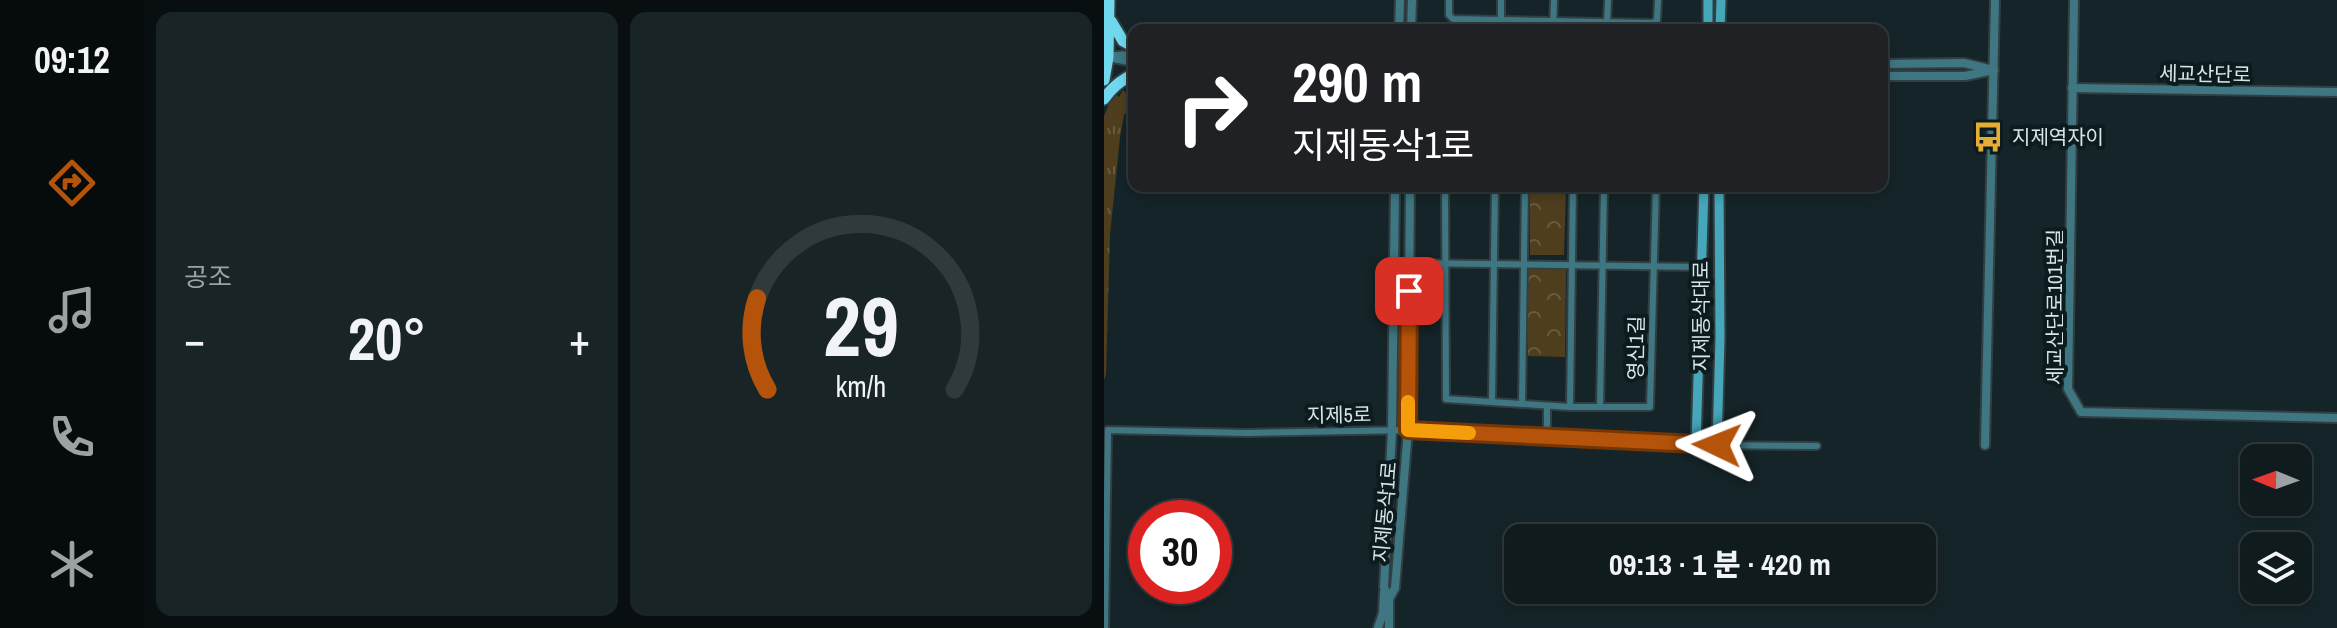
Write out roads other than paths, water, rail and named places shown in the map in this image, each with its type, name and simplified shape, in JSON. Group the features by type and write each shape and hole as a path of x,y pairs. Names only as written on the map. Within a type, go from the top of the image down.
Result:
{"highway":[{"path":"1104,80 1109,0"},
{"path":"1109,16 1115,31 1128,44"},
{"path":"1104,99 1110,90 1128,76"}],"main road":[{"path":"1708,0 1708,24"},
{"path":"1720,24 1721,0"},
{"name":"지제동삭대로","path":"1696,445 1704,192"},
{"name":"지제동삭대로","path":"1717,445 1719,192"}],"street":[{"path":"1399,24 1400,0"},
{"path":"1411,24 1412,0"},
{"path":"1449,0 1448,14 1451,18 1536,24"},
{"path":"1501,0 1501,20"},
{"path":"1554,0 1554,24"},
{"path":"1607,23 1608,0"},
{"path":"1589,24 1655,23 1658,0"},
{"path":"1985,445 1995,0"},
{"path":"2072,88 2074,0"},
{"path":"1106,57 1128,55"},
{"path":"1106,57 1128,61"},
{"path":"1888,64 1964,63 1994,70"},
{"path":"1888,76 1965,76 1994,70"},
{"name":"세교산단로","path":"2072,88 2337,92"},
{"name":"세교산단로101번길","path":"2072,88 2068,389 2081,412 2337,418"},
{"name":"지제동삭1로","path":"1389,628 1389,599 1384,587 1392,431 1395,192"},
{"name":"지제동삭1로","path":"1389,599 1395,588 1408,430 1410,192"},
{"name":"영신1길","path":"1445,192 1446,399 1570,407 1650,407 1656,192"},
{"path":"1492,401 1495,192"},
{"path":"1522,404 1525,192"},
{"path":"1570,407 1573,192"},
{"path":"1600,407 1604,192"},
{"path":"1409,263 1701,267"},
{"path":"1547,406 1547,436"},
{"name":"지제5로","path":"1105,628 1108,430 1247,433 1408,430 1696,445 1817,446"},
{"path":"1378,628 1383,613 1384,587"}],"place":[{"name":"지제역자이","path":"1988,137"}]}
